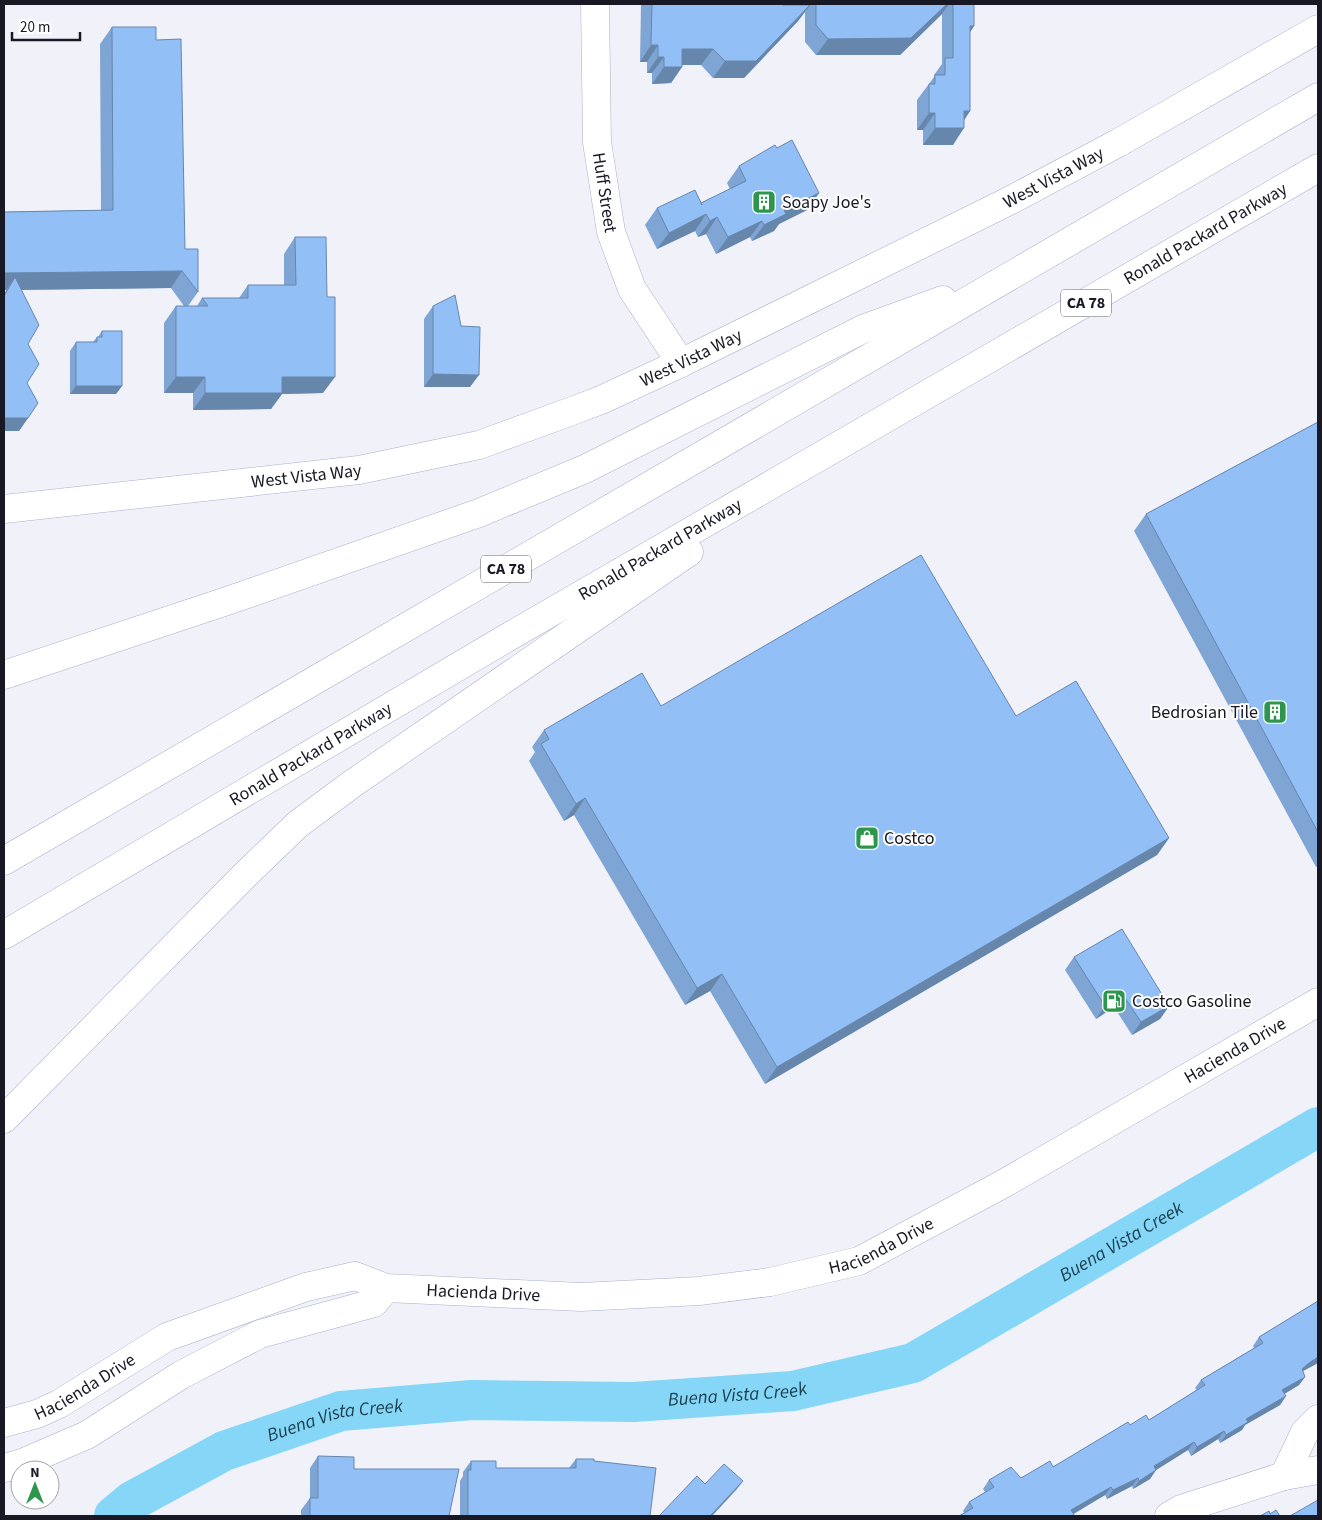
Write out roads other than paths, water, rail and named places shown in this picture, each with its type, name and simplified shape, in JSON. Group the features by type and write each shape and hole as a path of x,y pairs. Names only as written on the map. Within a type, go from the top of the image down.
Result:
{"main road":[{"name":"Huff Street","path":"595,4 597,142 611,232 632,289 681,363"},
{"name":"West Vista Way","path":"4,510 359,470 470,447 601,400 681,363 1018,196 1118,143 1318,29"},
{"name":"CA 78","path":"4,861 1318,97"},
{"name":"Ronald Packard Parkway","path":"4,935 510,636 1318,168"},
{"path":"4,675 227,601 479,514 585,468 863,329 1008,277"},
{"path":"4,1119 298,824 352,784 853,439"},
{"name":"Hacienda Drive","path":"4,1423 37,1414 59,1404 167,1337 306,1287 355,1276 386,1288 576,1297 700,1291 770,1282 859,1261 1003,1184 1318,1002"},
{"path":"4,1468 22,1464 87,1435 181,1375 260,1334 374,1303 386,1288"},
{"path":"1284,1476 1305,1432 1318,1419"},
{"path":"1169,1516 1181,1510 1284,1476 1318,1470"}],"waterway":[{"name":"Buena Vista Creek","path":"114,1516 132,1501 224,1451 341,1411 472,1400 634,1402 793,1391 913,1363 1318,1127"}],"place":[{"name":"Soapy Joe's","path":"764,202"},
{"name":"Bedrosian Tile","path":"1275,712"},
{"name":"Costco","path":"867,838"},
{"name":"Costco Gasoline","path":"1114,1001"}]}
